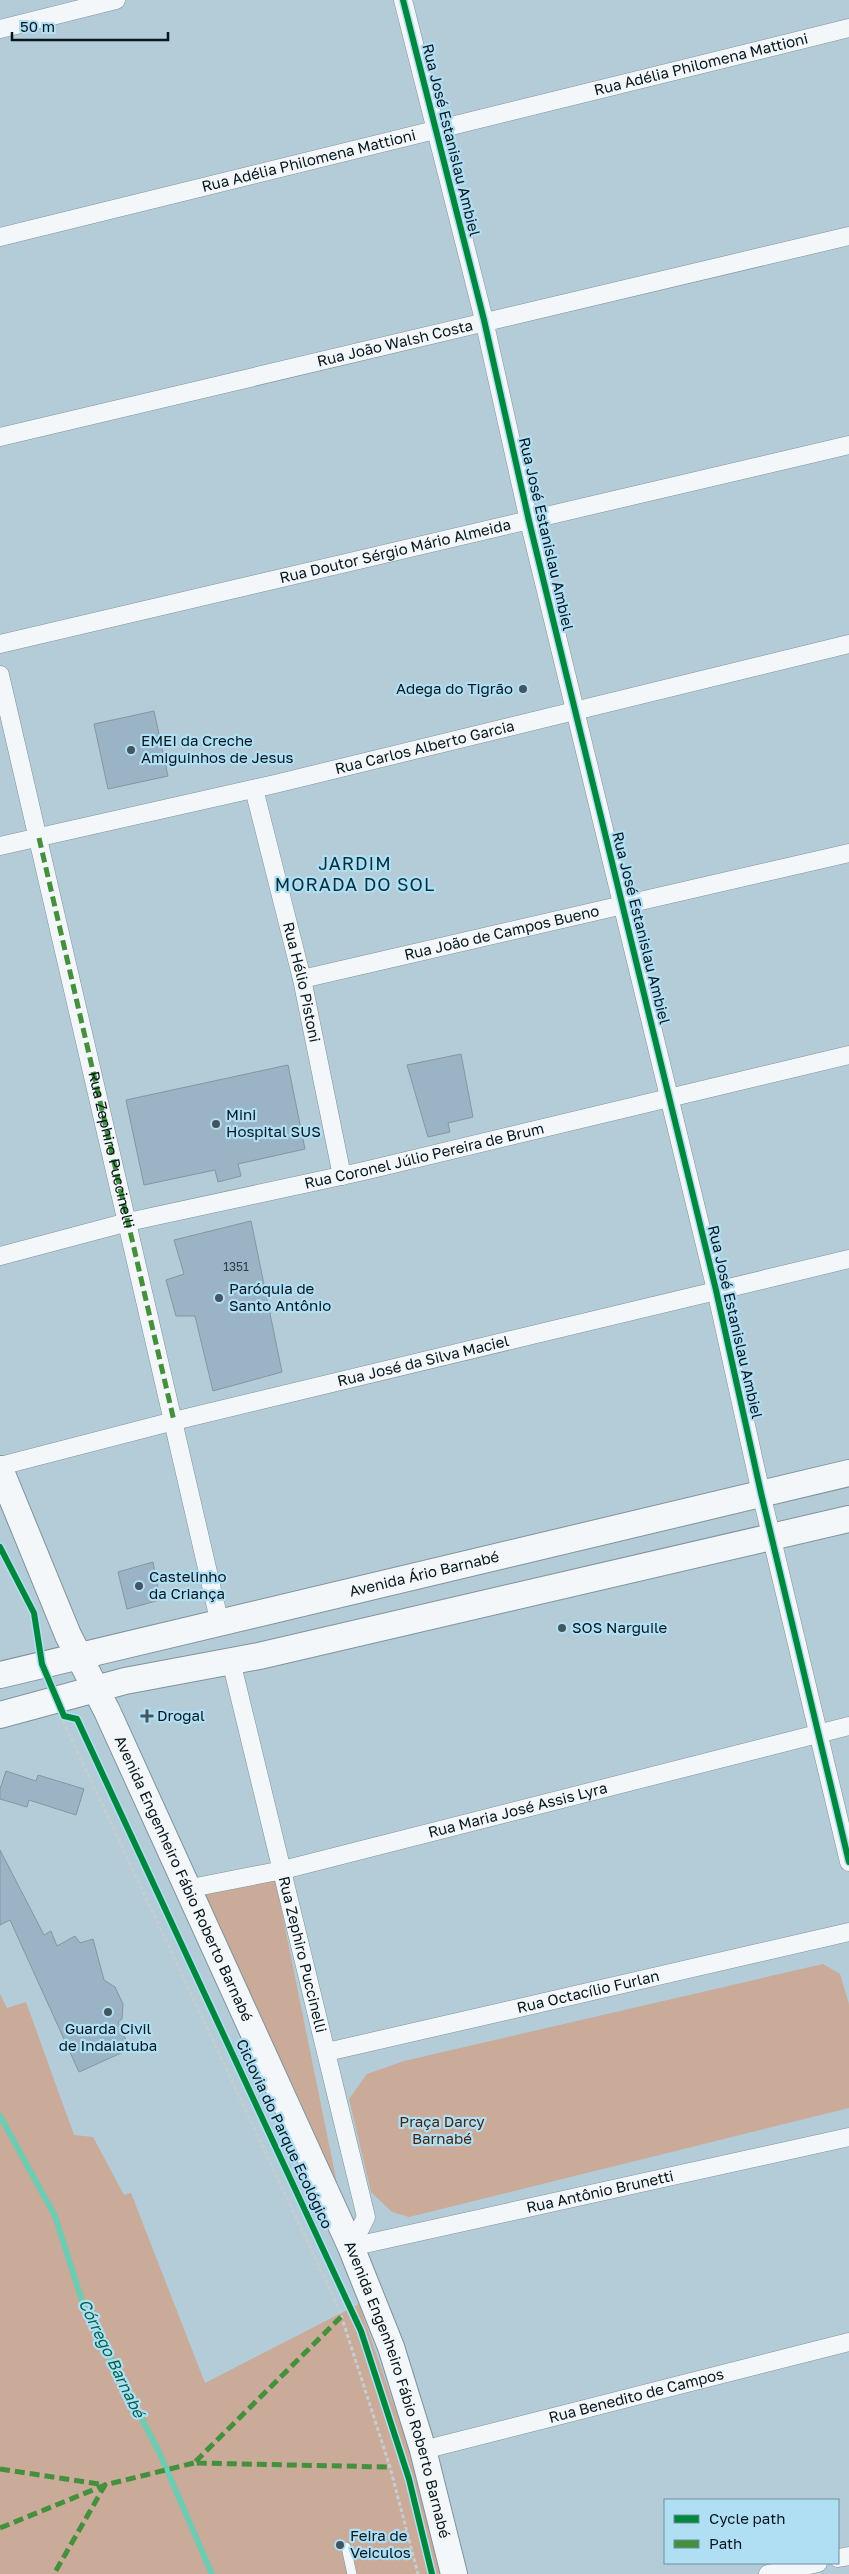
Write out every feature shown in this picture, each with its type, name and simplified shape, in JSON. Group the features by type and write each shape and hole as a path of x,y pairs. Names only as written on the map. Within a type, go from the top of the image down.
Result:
{"main road":[{"name":"Avenida Engenheiro Fábio Roberto Barnabé","path":"0,1468 68,1635 96,1688 186,1889 351,2246 391,2347 424,2450 454,2574"},
{"name":"Avenida Ário Barnabé","path":"0,1675 220,1624 761,1492 849,1473"},
{"path":"0,1715 58,1701 125,1680 231,1661 461,1610 849,1519"}],"street":[{"path":"0,29 116,0"},
{"name":"Rua José Estanislau Ambiel","path":"403,0 484,320 529,521 716,1290 761,1492 849,1862"},
{"name":"Rua Adélia Philomena Mattioni","path":"0,237 434,128 849,28"},
{"name":"Rua João Walsh Costa","path":"0,437 484,320 849,236"},
{"name":"Rua Doutor Sérgio Mário Almeida","path":"0,644 849,445"},
{"name":"Rua Carlos Alberto Garcia","path":"0,846 254,789 849,644"},
{"name":"Rua Zephiro Puccinelli","path":"0,675 220,1624"},
{"name":"Rua Hélio Pistoni","path":"254,789 302,979 342,1176"},
{"name":"Rua João de Campos Bueno","path":"302,979 849,852"},
{"name":"Rua Coronel Júlio Pereira de Brum","path":"0,1256 128,1222 342,1176 849,1055"},
{"name":"Rua José da Silva Maciel","path":"0,1468 174,1421 849,1259"},
{"name":"Rua Zephiro Puccinelli","path":"231,1661 366,2217 351,2246"},
{"name":"Rua Maria José Assis Lyra","path":"186,1889 283,1870 849,1726"},
{"name":"Rua Octacílio Furlan","path":"327,2052 849,1932"},
{"name":"Rua Antônio Brunetti","path":"351,2246 849,2137"},
{"name":"Rua Benedito de Campos","path":"424,2450 849,2342"},
{"path":"768,2574 813,2564"}],"lane":[{"path":"346,2547 352,2574"}],"path":[{"path":"67,1717 63,1723 339,2309 390,2467 418,2574"}],"green space":[{"path":"275,1878 337,2184 295,2090 200,1895"},
{"name":"Praça Darcy Barnabé","path":"823,1964 840,1974 849,2004 849,2108 409,2217 392,2212 371,2192 349,2099 367,2074 404,2061"},
{"path":"0,1994 7,2008 26,2002 74,2135 93,2137 124,2195 131,2193 205,2383 359,2304 418,2475 442,2574 0,2574"}],"building":[{"name":"EMEI da Creche Amiguinhos de Jesus","path":"154,711 168,776 108,789 94,724"},
{"path":"461,1054 473,1117 448,1123 450,1132 428,1137 407,1065"},
{"name":"Mini Hospital SUS","path":"288,1065 305,1149 238,1164 241,1176 218,1182 215,1170 144,1185 126,1100"},
{"name":"Paróquia de Santo Antônio","path":"251,1221 282,1372 213,1391 195,1316 176,1316 166,1280 184,1274 174,1240"},
{"name":"Castelinho da Criança","path":"153,1562 160,1600 127,1609 118,1572"},
{"path":"6,1771 36,1781 38,1775 84,1789 76,1815 29,1800 27,1807 0,1799 0,1789"},
{"path":"0,1850 44,1935 51,1931 57,1946 75,1936 80,1943 93,1939 104,1980 115,1987 123,2004 122,2019 118,2022 130,2049 79,2072 10,1920 0,1925"}],"waterway":[{"name":"Córrego Barnabé","path":"0,2116 55,2216 84,2307 159,2452 212,2574"}],"marked path":[{"path":"39,838 174,1421"},
{"path":"341,2317 194,2463 390,2467"},
{"path":"0,2528 105,2485 194,2463"},
{"path":"0,2469 105,2485 54,2574"}],"cycle path":[{"path":"403,0 484,320 529,521 716,1290 761,1493 849,1862"},
{"name":"Ciclovia do Parque Ecológico","path":"0,1547 34,1613 42,1664 64,1716 77,1719 361,2331 409,2479 432,2574"}],"place":[{"name":"Adega do Tigrão","path":"523,689"},
{"name":"EMEI da Creche Amiguinhos de Jesus","path":"131,750"},
{"name":"Mini Hospital SUS","path":"216,1124"},
{"name":"Paróquia de Santo Antônio","path":"219,1298"},
{"name":"Castelinho da Criança","path":"139,1586"},
{"name":"SOS Narguile","path":"562,1628"},
{"name":"Drogal","path":"147,1716"},
{"name":"Guarda Civil de Indaiatuba","path":"108,2012"},
{"name":"Feira de Veiculos","path":"340,2545"}],"district":[{"name":"JARDIM MORADA DO SOL","path":"355,874"}]}
